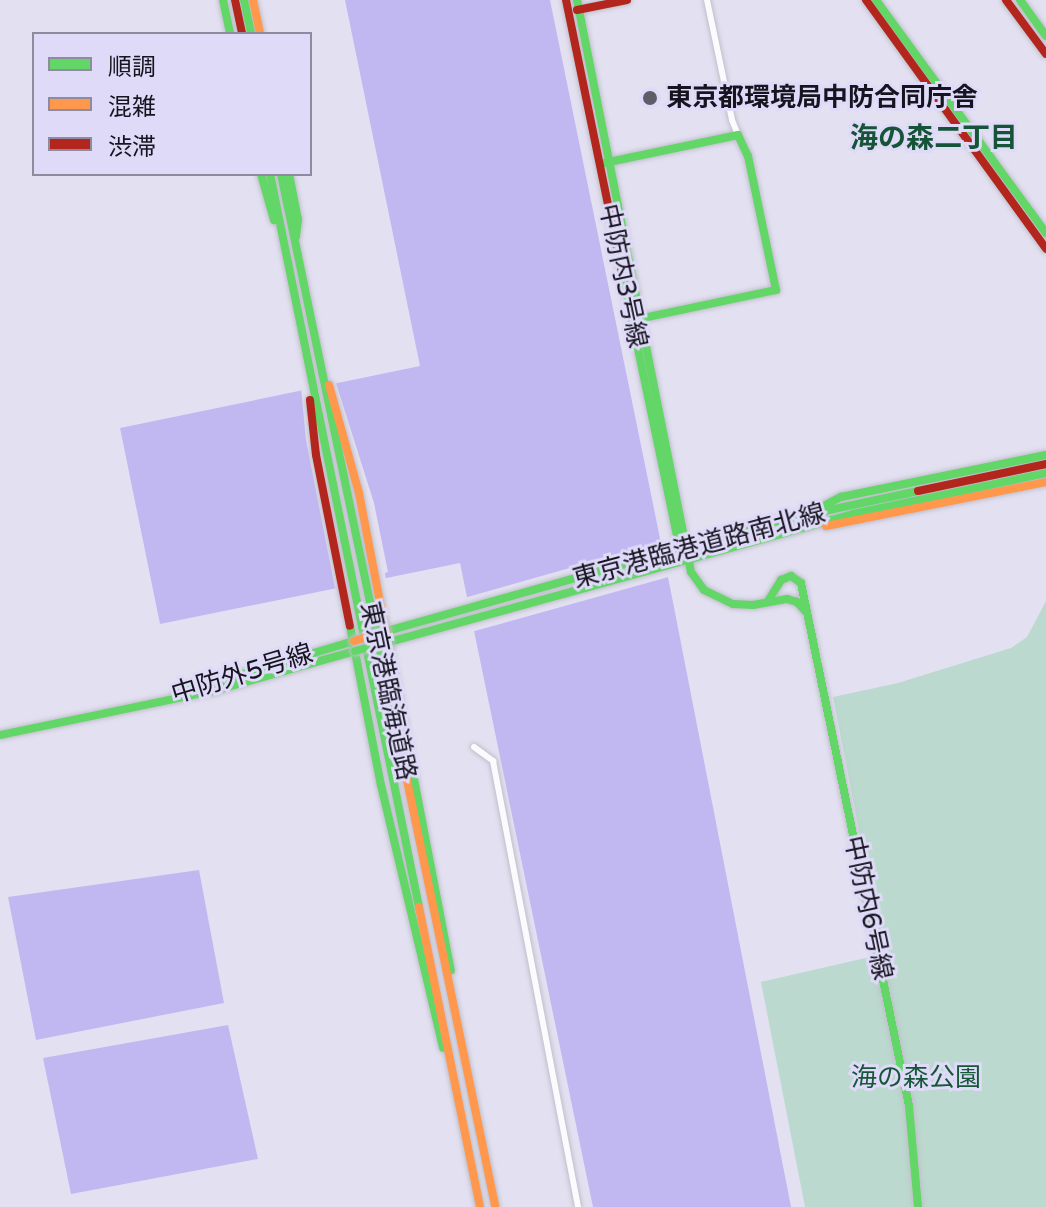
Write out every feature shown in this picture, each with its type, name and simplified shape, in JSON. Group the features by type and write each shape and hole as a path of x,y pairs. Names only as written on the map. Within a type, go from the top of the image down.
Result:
{"street":[{"path":"223,0 230,32"},
{"path":"235,0 242,32"},
{"path":"244,0 251,32"},
{"path":"253,0 260,32"},
{"name":"中防内3号線","path":"566,0 642,318 688,559"},
{"path":"569,12 578,5 627,0"},
{"path":"632,320 776,290 748,156 732,120 707,0"},
{"path":"866,0 1046,249"},
{"path":"876,0 1046,233"},
{"path":"1006,0 1046,54"},
{"path":"1020,0 1046,36"},
{"name":"中防内3号線","path":"578,5 632,320 677,536 685,549"},
{"path":"604,163 738,135"},
{"path":"262,176 292,282"},
{"name":"東京港臨海道路","path":"270,176 480,1207"},
{"name":"東京港臨海道路","path":"281,176 495,1207"},
{"path":"289,176 298,220 295,245"},
{"path":"319,359 352,459 447,932 459,1035"},
{"path":"309,371 316,455 355,651 424,977 453,1079"},
{"path":"806,514 841,497 1046,455"},
{"name":"東京港臨港道路南北線","path":"354,641 806,514 1046,464"},
{"name":"東京港臨港道路南北線","path":"355,651 853,514 1046,473"},
{"path":"810,528 848,524 1046,482"},
{"path":"688,559 698,583 719,599 743,605 792,600 802,591 799,579 786,577 767,602"},
{"name":"中防内6号線","path":"802,591 909,1106 918,1207"},
{"path":"792,600 805,611"},
{"name":"中防外5号線","path":"306,661 354,641"},
{"name":"中防外5号線","path":"0,735 129,709 306,661 355,651"},
{"path":"474,747 493,761 578,1207"}],"green space":[{"name":"海の森公園","path":"1046,601 1046,1207 805,1207 761,982 883,954 833,697 898,683 1011,648 1027,637"}],"shaded area":[{"path":"345,0 550,0 672,597 791,1207 593,1207 460,563 160,624 120,428 420,366"},
{"path":"199,870 224,1003 36,1040 8,897"},
{"path":"228,1025 258,1159 71,1194 43,1058"}],"pier":[{"path":"335,380 374,503 388,572 385,573 386,582 340,592 339,587 335,588 306,440 301,387"},
{"path":"665,541 672,576 471,632 464,598"}],"traffic: fast":[{"path":"223,0 230,32"},
{"path":"244,0 251,32"},
{"path":"577,0 691,572 704,590 733,604 753,605 787,599 797,602 805,611"},
{"path":"876,0 1046,233"},
{"path":"1020,0 1046,36"},
{"path":"604,163 738,135 748,156 776,290 638,319"},
{"path":"262,176 274,220"},
{"path":"270,176 419,907"},
{"path":"281,176 402,756"},
{"path":"289,176 298,220 296,237"},
{"path":"623,277 677,536 684,548"},
{"path":"818,509 841,497 1046,455"},
{"path":"389,642 853,514 1046,473"},
{"path":"387,631 782,520 918,491"},
{"path":"768,601 781,580 791,576 801,583 909,1106 918,1207"},
{"path":"350,626 381,785 443,1048"},
{"path":"176,694 354,641"},
{"path":"355,651 389,642"},
{"path":"0,735 213,691 355,651"},
{"path":"392,665 451,970"}],"traffic: slow":[{"path":"253,0 260,32"},
{"path":"329,385 359,493 392,665"},
{"path":"826,526 1046,482"},
{"path":"354,641 387,631"},
{"path":"402,756 495,1207"},
{"path":"419,907 480,1207"}],"traffic: jam":[{"path":"235,0 242,32"},
{"path":"566,0 623,277"},
{"path":"577,10 627,0"},
{"path":"866,0 1046,249"},
{"path":"1006,0 1046,54"},
{"path":"310,400 316,455 350,626"},
{"path":"918,491 1046,464"}],"place":[{"name":"東京都環境局中防合同庁舎","path":"650,98"}],"district":[{"name":"海の森二丁目","path":"934,138"}]}
